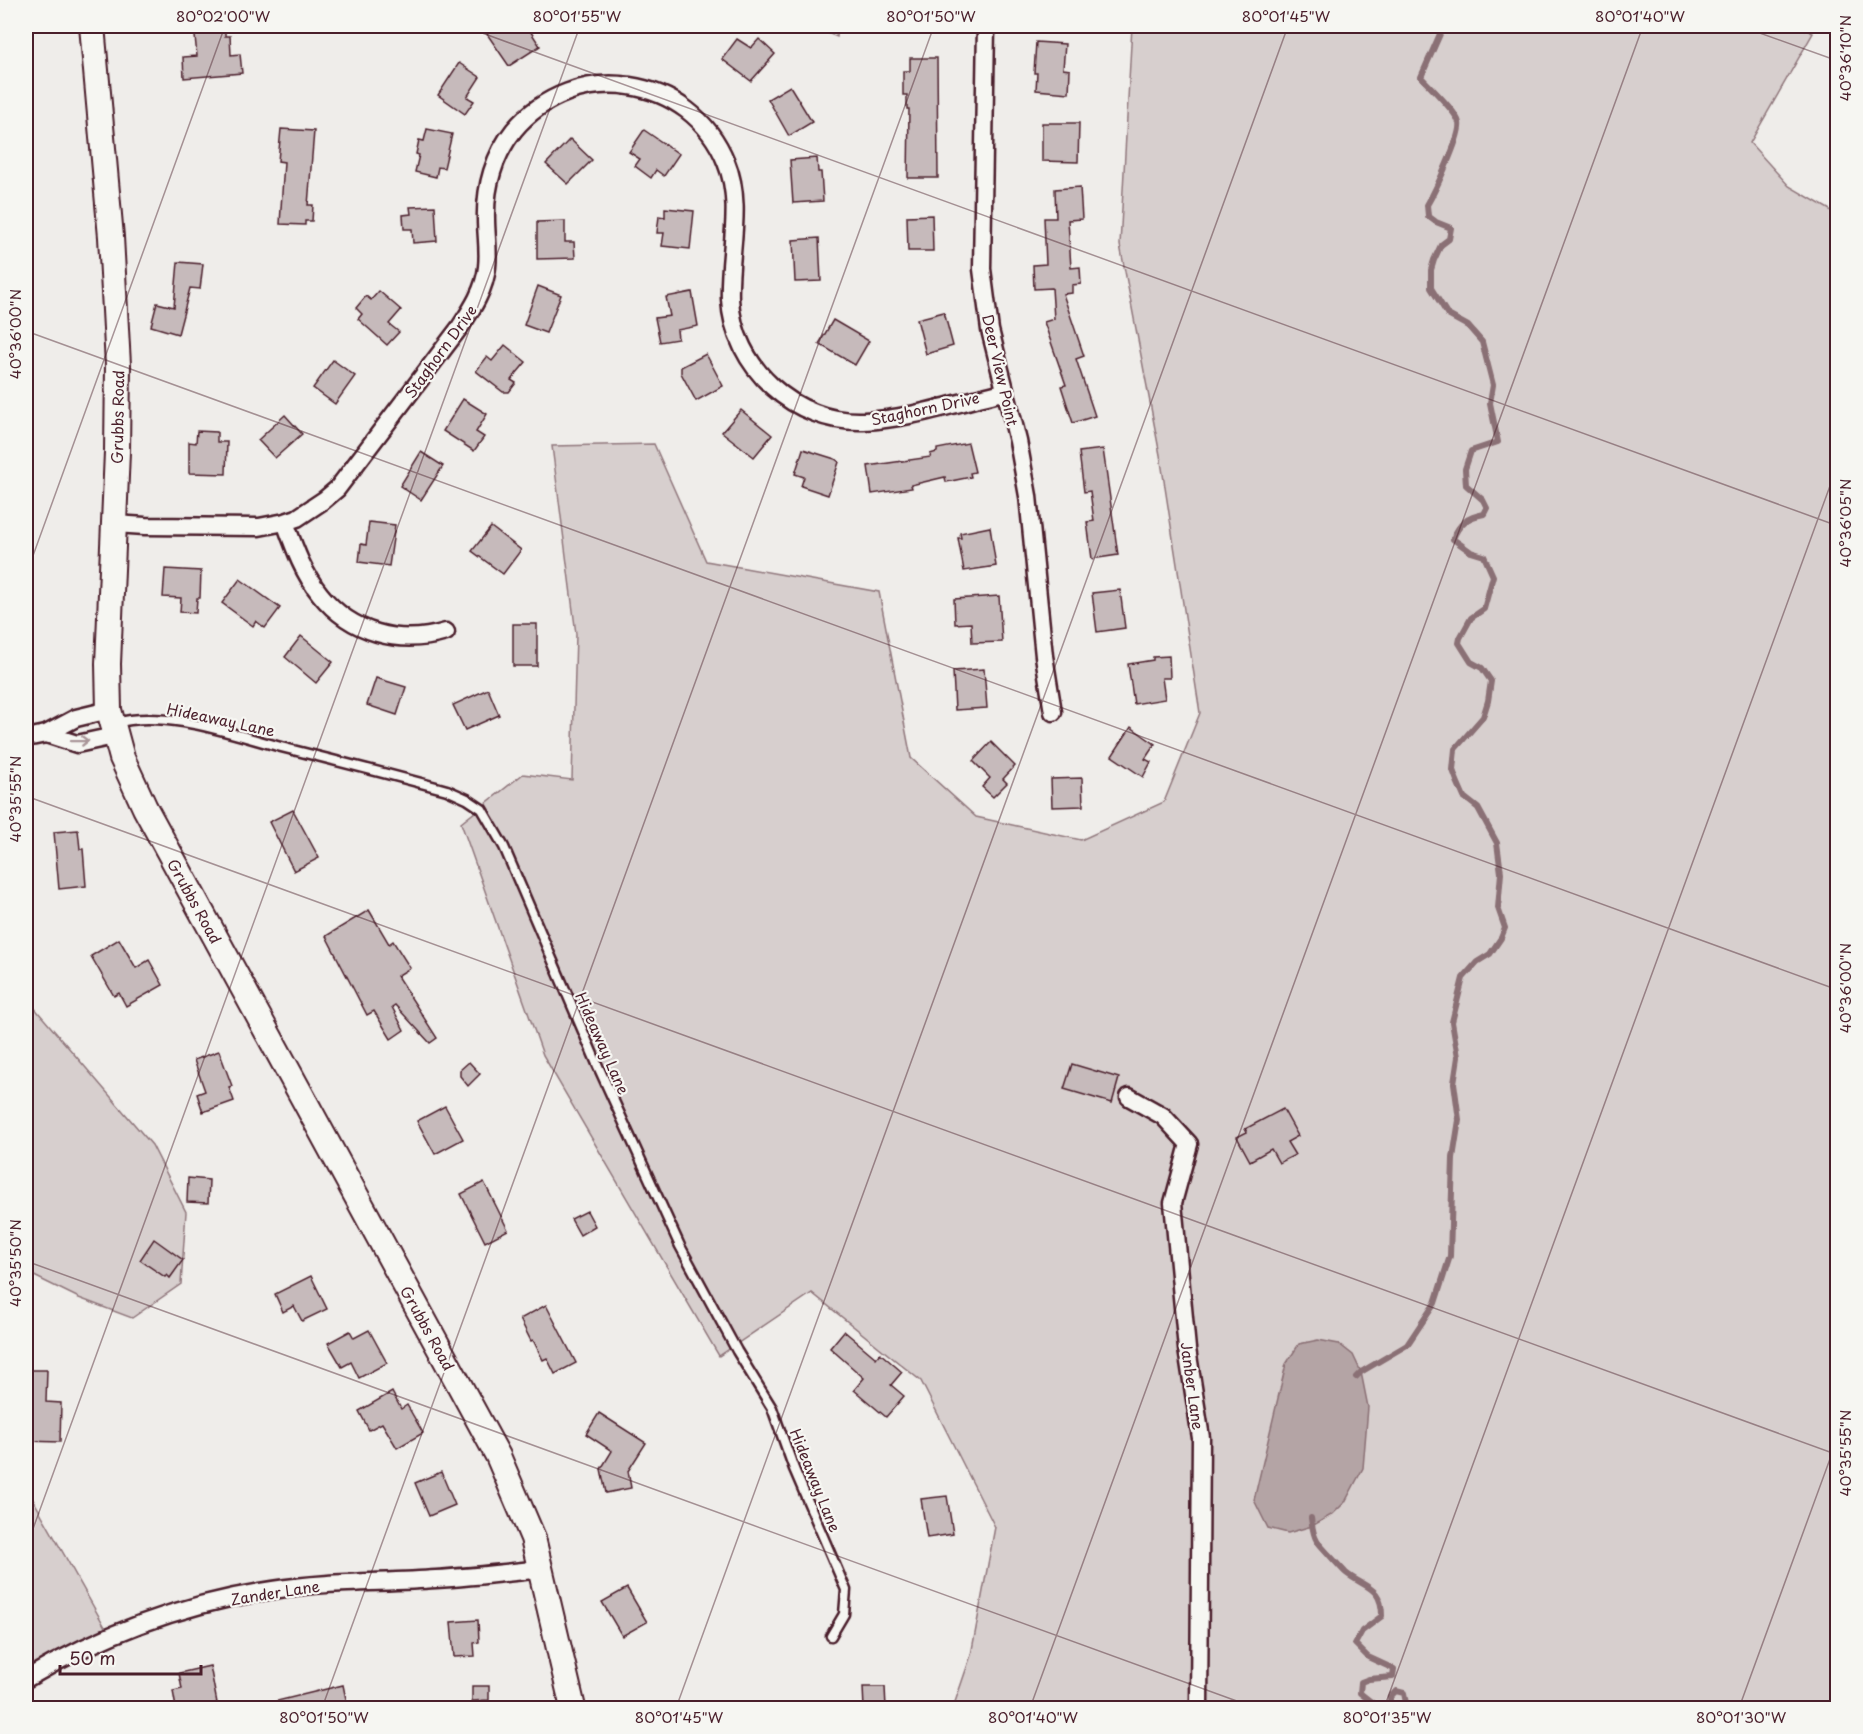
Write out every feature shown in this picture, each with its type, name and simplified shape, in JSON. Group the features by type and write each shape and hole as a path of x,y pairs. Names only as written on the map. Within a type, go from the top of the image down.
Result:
{"street":[{"name":"Grubbs Road","path":"92,26 117,327 117,452 108,664 112,723 145,808 498,1456 533,1538 573,1708"},
{"name":"Deer View Point","path":"986,26 982,269 990,330 1018,441 1028,496 1044,656 1053,712"},
{"name":"Staghorn Drive","path":"115,524 259,527 285,522 309,511 337,489 469,314 481,290 487,268 486,217 489,184 498,157 509,137 520,124 545,104 569,92 592,85 633,86 670,99 693,115 711,134 720,149 726,161 734,191 731,310 737,333 747,355 764,381 774,389 808,410 861,421 915,413 1004,392"},
{"path":"285,522 308,576 320,594 346,618 392,638 421,638 446,632"},
{"path":"26,738 46,734 76,718 112,723"},
{"path":"46,734 77,744 112,723"},
{"name":"Janber Lane","path":"1129,1097 1163,1116 1189,1144 1173,1203 1187,1349 1201,1438 1199,1708"},
{"name":"Zander Lane","path":"26,1679 51,1664 110,1636 140,1624 210,1603 274,1590 338,1583 436,1579 541,1569"}],"lane":[{"name":"Hideaway Lane","path":"112,723 150,718 186,723 447,790 482,809 504,847 597,1065 680,1246 737,1351 772,1408 794,1469 846,1590 844,1614 831,1636"}],"shaded area":[{"path":"810,26 838,26 837,37"},
{"path":"1132,26 1798,26 1813,33 1750,143 1789,186 1837,214 1838,1681 1829,1708 953,1708 971,1655 995,1527 921,1381 812,1293 719,1356 543,1055 461,823 523,774 572,780 576,634 552,446 654,444 706,561 879,592 911,758 976,817 1081,840 1164,802 1200,713 1160,455 1120,245"},
{"path":"26,998 152,1145 186,1212 181,1284 132,1318 79,1298 26,1272"},
{"path":"1318,1340 1339,1344 1353,1355 1361,1372 1368,1407 1363,1468 1345,1502 1333,1514 1312,1526 1288,1533 1268,1528 1254,1500 1286,1364 1299,1344"},
{"path":"26,1487 110,1636 26,1679"}],"building":[{"path":"194,26 225,26 225,36 230,36 231,55 240,54 242,73 184,78 183,57 197,56"},
{"path":"493,26 527,26 540,46 509,66 485,31"},
{"path":"737,39 751,48 759,39 775,54 751,81 722,59"},
{"path":"1036,42 1065,44 1063,69 1070,70 1069,93 1036,90 1037,73 1034,73"},
{"path":"910,58 937,58 938,178 908,178 909,109 907,109 907,95 903,95 903,71 910,71"},
{"path":"459,63 480,77 467,97 474,101 465,114 438,95"},
{"path":"790,86 812,122 789,136 768,99"},
{"path":"1042,123 1079,123 1078,162 1042,161"},
{"path":"281,129 314,131 308,205 313,205 312,221 305,221 305,225 280,224 284,162 278,161"},
{"path":"427,129 452,134 444,168 438,167 436,177 415,172 419,155 416,154 419,140 424,141"},
{"path":"644,130 679,154 664,176 656,170 651,178 635,166 640,159 629,152"},
{"path":"570,139 592,160 568,184 546,164"},
{"path":"817,158 818,172 821,172 823,201 793,203 790,160"},
{"path":"1080,187 1082,219 1068,220 1071,268 1080,267 1081,284 1072,285 1072,293 1063,294 1084,356 1076,359 1095,416 1073,423 1061,386 1066,385 1044,322 1054,319 1052,288 1034,289 1033,265 1046,264 1044,218 1056,218 1055,189"},
{"path":"435,206 437,241 413,243 412,229 404,229 403,215 411,214 410,207"},
{"path":"665,208 694,211 690,249 662,246 664,233 657,233 659,216 665,217"},
{"path":"932,215 933,251 908,251 907,216"},
{"path":"565,221 565,242 574,242 575,258 537,259 537,222"},
{"path":"819,238 821,281 795,282 793,240"},
{"path":"178,262 203,264 200,289 190,288 178,334 151,326 157,303 174,307"},
{"path":"538,286 561,295 546,333 524,325"},
{"path":"379,291 401,310 389,324 399,332 387,345 358,319 362,314 356,308 366,296 371,300"},
{"path":"692,292 698,326 677,330 678,339 660,342 655,318 670,316 666,297"},
{"path":"944,312 953,346 926,354 917,319"},
{"path":"833,320 869,341 855,365 819,344"},
{"path":"505,345 526,362 511,380 516,383 509,392 503,392 476,371 487,357 492,361"},
{"path":"706,354 723,386 696,401 681,373 681,367"},
{"path":"333,360 355,376 335,404 313,388"},
{"path":"463,399 487,414 476,432 484,437 474,451 443,431"},
{"path":"741,410 772,435 754,457 722,432"},
{"path":"285,415 302,434 275,458 258,440"},
{"path":"197,431 217,432 217,442 227,442 226,474 189,473 189,442 196,443"},
{"path":"968,443 975,472 970,473 971,477 946,482 945,477 911,485 912,488 872,494 868,466 931,457 930,454 937,452 937,449"},
{"path":"803,449 839,462 828,495 801,486 804,477 795,474"},
{"path":"1103,449 1118,555 1092,559 1087,522 1094,521 1090,491 1084,492 1079,452"},
{"path":"421,452 443,466 421,500 400,486"},
{"path":"369,522 395,525 389,566 359,562 361,544 366,545"},
{"path":"491,527 521,550 503,574 472,551"},
{"path":"990,527 996,566 964,571 958,538 961,538 960,533"},
{"path":"165,569 201,571 200,598 197,598 196,613 180,612 181,598 163,597"},
{"path":"240,579 280,608 265,628 256,621 253,626 222,603"},
{"path":"1120,590 1125,628 1097,632 1092,593"},
{"path":"999,596 1002,642 972,643 971,623 955,624 954,599"},
{"path":"513,624 537,624 537,666 513,666"},
{"path":"301,636 333,662 316,683 285,657"},
{"path":"1169,656 1170,678 1162,678 1165,699 1134,704 1128,664 1153,660 1153,657"},
{"path":"984,669 987,708 955,710 953,671"},
{"path":"376,678 406,687 397,715 367,705"},
{"path":"488,689 499,715 465,730 453,705"},
{"path":"1131,727 1155,744 1145,759 1151,762 1143,777 1112,756"},
{"path":"991,742 1015,766 1003,779 1007,783 993,797 982,787 990,778 973,761"},
{"path":"1082,778 1083,806 1052,807 1051,779"},
{"path":"293,810 319,858 294,871 269,822"},
{"path":"78,830 80,849 83,849 86,886 59,889 54,832"},
{"path":"369,910 389,944 393,941 410,968 397,976 437,1038 430,1043 395,1005 392,1007 404,1030 391,1039 374,1011 367,1015 326,936"},
{"path":"119,939 136,968 149,960 163,985 126,1006 119,993 114,996 91,956"},
{"path":"219,1051 232,1086 229,1087 234,1101 203,1112 197,1094 205,1091 194,1060"},
{"path":"469,1062 480,1074 468,1086 460,1076 460,1070"},
{"path":"1072,1064 1119,1078 1112,1103 1064,1089"},
{"path":"445,1106 463,1139 435,1154 417,1121"},
{"path":"1283,1109 1298,1136 1287,1142 1295,1155 1279,1163 1271,1149 1250,1161 1237,1137 1247,1132 1245,1129"},
{"path":"188,1178 209,1180 208,1203 187,1202"},
{"path":"484,1182 508,1230 485,1242 461,1194"},
{"path":"587,1211 595,1226 580,1235 571,1219"},
{"path":"154,1239 183,1260 170,1278 140,1260"},
{"path":"311,1276 327,1309 302,1321 294,1306 283,1312 275,1294"},
{"path":"546,1305 576,1363 555,1374 547,1358 543,1360 520,1319"},
{"path":"369,1330 387,1363 359,1378 351,1362 342,1367 328,1343 350,1331 354,1338"},
{"path":"844,1331 876,1358 880,1353 902,1372 891,1385 904,1396 886,1417 854,1390 864,1378 830,1348"},
{"path":"26,1370 47,1370 46,1402 61,1403 60,1442 26,1441"},
{"path":"392,1392 401,1409 407,1405 423,1433 397,1448 382,1423 369,1430 359,1411"},
{"path":"599,1413 646,1443 628,1471 631,1488 606,1493 601,1469 612,1451 586,1434"},
{"path":"441,1472 455,1505 429,1516 415,1483"},
{"path":"947,1496 953,1534 927,1538 921,1499"},
{"path":"627,1588 647,1622 622,1636 602,1602"},
{"path":"478,1620 479,1642 474,1643 475,1656 454,1657 451,1622"},
{"path":"210,1666 217,1703 192,1708 176,1708 173,1691 182,1689 179,1673"},
{"path":"343,1685 348,1708 273,1708 273,1702"},
{"path":"472,1686 489,1686 489,1700 472,1701"},
{"path":"863,1687 885,1687 886,1708 864,1708"}],"waterway":[{"path":"1356,1377 1407,1345 1435,1303 1450,1256 1453,1158 1459,1120 1454,1083 1458,1057 1452,1022 1463,978 1477,962 1490,954 1505,928 1498,908 1501,873 1497,843 1478,808 1464,797 1453,770 1455,749 1483,717 1488,701 1491,681 1482,668 1471,662 1459,643 1471,618 1484,609 1493,576 1484,556 1471,552 1453,539 1465,522 1484,514 1487,508 1483,500 1466,485 1465,469 1471,451 1498,442 1490,403 1493,385 1482,342 1468,326 1448,315 1431,288 1431,270 1434,260 1441,245 1449,239 1451,228 1428,216 1427,205 1452,151 1459,129 1457,118 1421,77 1440,34 1436,26"},
{"path":"1311,1518 1318,1543 1346,1573 1371,1589 1379,1599 1382,1616 1362,1631 1355,1644 1368,1657 1394,1669 1393,1677 1361,1682 1360,1693 1379,1708"},
{"path":"1384,1708 1390,1705 1390,1697 1396,1691 1404,1693 1407,1708"}]}
